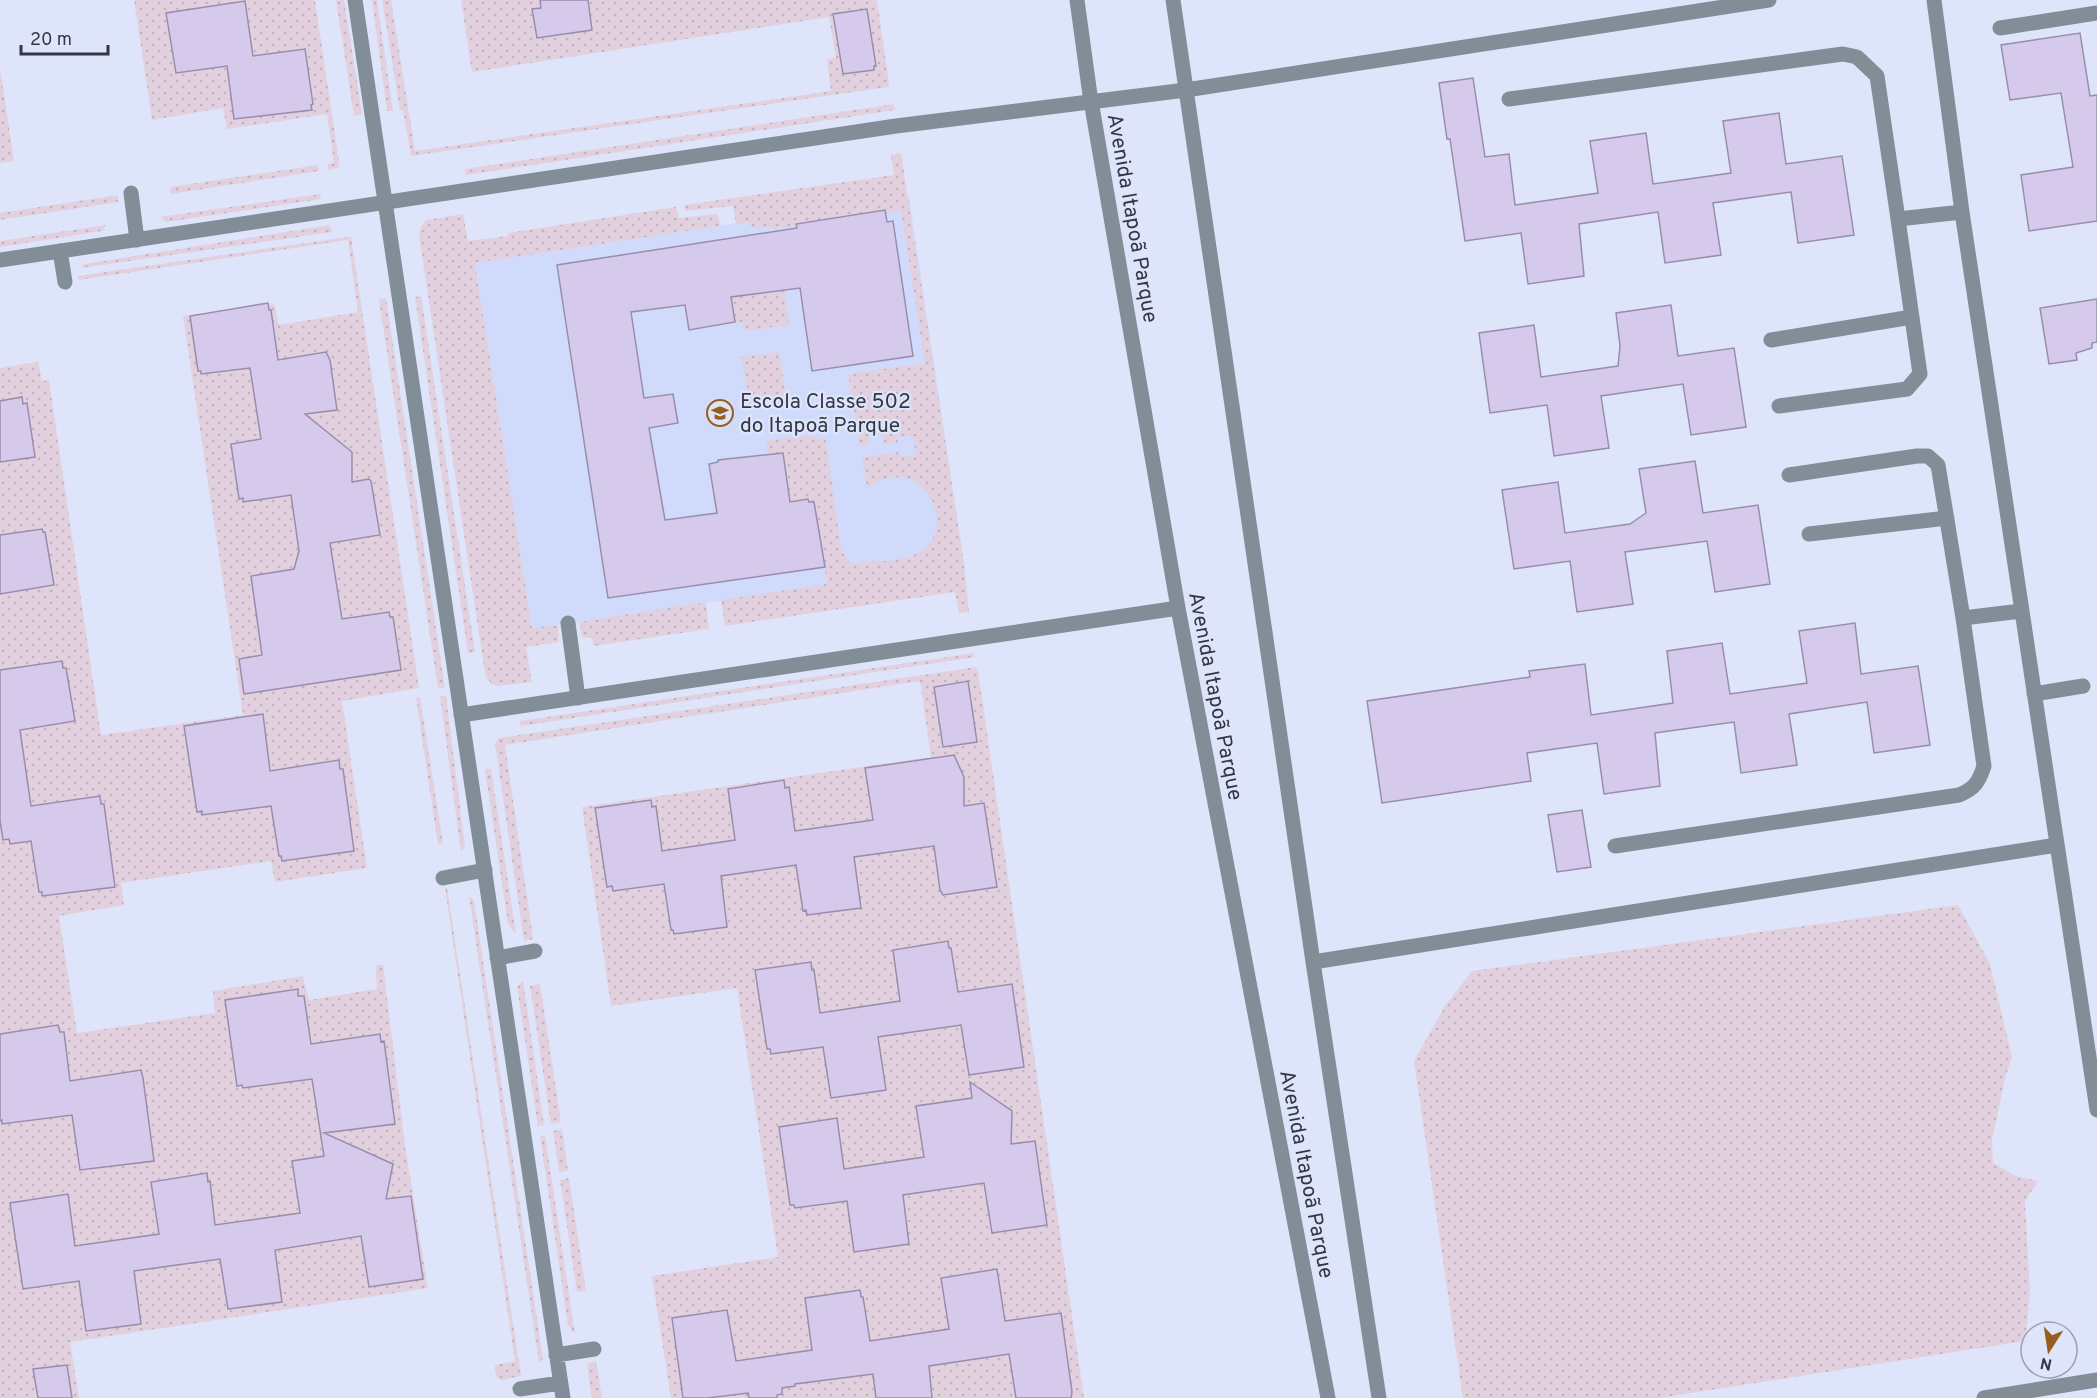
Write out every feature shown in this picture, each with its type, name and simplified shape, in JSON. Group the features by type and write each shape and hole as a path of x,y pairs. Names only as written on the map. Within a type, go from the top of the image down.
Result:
{"street":[{"path":"355,0 561,1391 520,1389"},
{"name":"Avenida Itapoã Parque","path":"1077,0 1092,102 1178,608 1328,1398"},
{"name":"Avenida Itapoã Parque","path":"1173,0 1379,1398"},
{"path":"0,260 896,126 1186,90 1769,0"},
{"path":"1934,0 1962,212 2021,611 2094,1072 2097,1110"},
{"path":"2000,28 2097,13"},
{"path":"1509,99 1843,54 1857,57 1877,76 1920,374 1907,388 1779,406"},
{"path":"131,194 137,240"},
{"path":"1898,219 1962,212"},
{"path":"60,251 65,282"},
{"path":"1771,340 1912,317"},
{"path":"1615,846 1959,795 1971,790 1979,781 1984,766 1938,465 1928,456 1917,456 1789,474"},
{"path":"1809,534 1947,518"},
{"path":"461,715 1178,608"},
{"path":"1963,618 2021,611"},
{"path":"568,623 578,698"},
{"path":"2034,694 2084,686"},
{"path":"1313,962 2057,845"},
{"path":"443,878 484,870"},
{"path":"497,958 535,951"},
{"path":"556,1356 594,1349"},
{"path":"1984,1398 2097,1380"}],"shaded area":[{"path":"134,0 315,0 339,162 338,168 328,170 328,164 334,163 327,114 227,129 223,108 152,120"},
{"path":"336,0 344,0 362,114 354,116"},
{"path":"372,0 377,0 393,111 387,111"},
{"path":"382,0 391,0 415,151 831,91 827,59 836,58 829,17 472,72 461,0 877,0 889,83 888,87 411,156 403,110 400,110"},
{"path":"0,68 14,161 0,163"},
{"path":"894,104 895,110 466,175 465,169"},
{"path":"901,153 964,564 969,612 959,613 955,592 725,626 721,600 827,584 814,502 790,502 783,453 768,454 766,441 806,436 826,440 841,549 849,562 902,559 926,547 935,533 937,516 932,500 922,487 907,479 888,478 867,488 862,457 899,452 900,456 911,456 915,452 914,440 910,436 897,437 898,443 884,444 882,430 874,426 868,429 869,445 860,446 848,374 925,363 901,211 777,228 789,325 744,331 743,323 735,322 731,297 783,290 773,227 752,228 749,222 736,224 733,206 685,211 684,205 894,175 891,155"},
{"path":"318,165 319,171 171,194 170,187"},
{"path":"320,194 321,199 166,222 160,217"},
{"path":"118,195 118,202 0,220 0,213"},
{"name":"Escola Classe 502 do Itapoã Parque","path":"909,197 964,564 532,629 475,263"},
{"path":"676,207 679,218 718,214 720,226 475,263 532,628 558,625 559,642 526,647 532,682 497,686 491,684 484,667 419,235 420,229 426,220 463,214 468,241"},
{"path":"106,225 102,231 0,247 0,241"},
{"path":"330,225 332,232 81,268 84,264"},
{"path":"351,237 419,688 342,701 367,868 275,882 271,861 121,883 124,905 59,916 77,1033 215,1013 213,991 303,976 309,1000 377,989 376,965 383,965 405,1145 428,1288 70,1342 79,1398 0,1398 0,368 38,362 42,381 49,380 101,735 243,715 183,316 274,304 279,325 358,312 348,240 79,280 78,276"},
{"path":"421,296 475,652 468,653 415,297"},
{"path":"386,298 445,688 438,688 379,300"},
{"path":"779,352 786,396 750,403 741,357"},
{"path":"706,602 709,629 594,646 592,638 582,637 579,622"},
{"path":"974,653 975,657 521,726 520,721"},
{"path":"976,667 1084,1398 671,1398 652,1276 778,1257 737,988 611,1006 582,807 931,757 920,681 505,745 533,939 524,941 495,743 499,738"},
{"path":"440,696 446,696 465,847 461,852"},
{"path":"416,697 420,697 443,844 438,845"},
{"path":"485,769 491,769 516,934 508,924"},
{"path":"445,888 447,888 521,1376 501,1380 496,1376 495,1365 515,1361"},
{"path":"469,896 474,901 543,1359 539,1363"},
{"path":"1958,905 1990,964 2012,1057 2005,1078 1992,1140 1993,1163 2016,1176 2038,1181 2025,1201 2030,1294 2027,1320 2019,1320 2019,1342 1659,1398 1463,1398 1414,1061 1445,1006 1472,971"},
{"path":"523,980 544,1125 538,1126 517,987"},
{"path":"540,984 561,1122 551,1124 530,986"},
{"path":"562,1129 568,1171 559,1172 553,1131"},
{"path":"545,1135 575,1334 568,1325 540,1136"},
{"path":"569,1178 586,1291 577,1292 560,1180"},
{"path":"596,1361 602,1398 592,1398 587,1364"}],"building":[{"path":"540,0 588,0 592,30 537,38 532,9 541,8"},
{"path":"245,1 253,56 305,49 312,110 234,119 227,66 176,73 166,13"},
{"path":"867,9 876,66 874,70 843,74 833,14"},
{"path":"2080,33 2090,96 2097,95 2097,221 2029,231 2021,175 2073,167 2061,93 2010,100 2001,45"},
{"path":"1473,78 1485,157 1509,154 1515,205 1598,193 1590,141 1646,133 1653,184 1731,173 1723,121 1779,113 1786,164 1842,156 1854,235 1798,243 1791,192 1713,203 1721,255 1665,263 1658,212 1579,224 1584,276 1528,284 1521,233 1465,241 1439,83"},
{"path":"885,210 887,222 893,221 913,356 812,371 800,288 731,297 735,322 689,330 685,305 631,312 644,398 673,394 678,423 649,428 665,520 717,513 709,464 718,462 718,460 783,453 790,502 808,499 809,502 814,502 825,567 608,598 557,265 797,228 796,224"},
{"path":"2097,299 2097,342 2092,343 2092,348 2076,353 2077,360 2049,364 2040,308"},
{"path":"268,303 278,360 326,352 330,360 337,410 305,414 352,452 352,482 369,479 371,481 380,535 330,543 342,619 389,612 390,617 393,617 401,670 244,694 239,659 262,655 251,576 294,569 299,551 291,495 243,502 243,498 239,499 231,444 261,439 250,368 201,374 201,371 198,371 190,316"},
{"path":"1671,305 1678,356 1734,348 1746,427 1691,435 1683,384 1601,396 1609,448 1554,456 1547,405 1490,413 1479,333 1534,325 1541,377 1618,366 1620,346 1616,313"},
{"path":"22,397 23,404 27,403 35,457 0,462 0,401"},
{"path":"1695,461 1703,513 1758,505 1770,584 1715,592 1707,541 1625,552 1633,604 1577,612 1570,561 1514,569 1502,490 1558,482 1565,533 1630,524 1646,513 1639,469"},
{"path":"42,529 45,532 54,585 0,594 0,535"},
{"path":"1855,623 1861,674 1918,666 1930,745 1874,753 1867,702 1789,714 1797,765 1741,773 1734,722 1655,733 1660,786 1604,794 1597,743 1527,753 1531,781 1382,803 1367,701 1530,677 1529,671 1585,664 1591,715 1673,703 1667,651 1722,643 1730,694 1807,683 1799,631"},
{"path":"62,661 63,668 66,668 75,721 20,730 31,806 100,796 101,804 104,804 115,887 42,896 42,892 39,892 31,841 10,844 9,839 3,840 0,821 0,670"},
{"path":"968,681 977,742 943,747 934,687"},
{"path":"263,714 270,771 339,760 340,769 343,769 354,851 282,861 279,856 271,806 202,815 202,811 197,812 184,726"},
{"path":"954,755 964,777 964,806 984,803 997,887 943,895 940,890 934,846 854,857 861,908 807,915 806,910 803,911 796,865 721,876 727,927 674,934 671,930 664,884 613,891 612,886 607,887 595,808 651,800 652,807 656,806 662,851 735,840 728,789 784,780 785,788 789,787 795,831 873,820 865,768"},
{"path":"1582,810 1591,867 1557,872 1548,815"},
{"path":"948,941 958,992 1012,984 1024,1067 969,1075 961,1025 878,1037 886,1090 831,1098 823,1047 771,1054 770,1049 767,1049 755,970 811,962 820,1013 900,1001 893,950"},
{"path":"298,989 298,996 304,996 311,1044 380,1034 381,1042 384,1041 395,1124 324,1133 393,1164 386,1199 411,1196 423,1279 369,1287 361,1236 275,1250 282,1302 228,1309 220,1259 134,1271 141,1324 86,1331 79,1281 23,1289 10,1203 68,1194 75,1246 159,1234 151,1182 207,1173 215,1225 300,1213 292,1161 324,1156 312,1079 243,1088 242,1085 237,1086 225,1000"},
{"path":"58,1025 60,1032 64,1032 70,1081 141,1070 154,1161 80,1170 72,1115 2,1124 2,1120 0,1121 0,1034"},
{"path":"970,1082 1012,1111 1011,1144 1035,1141 1047,1225 992,1233 984,1183 903,1195 909,1244 854,1252 847,1201 795,1208 794,1205 790,1205 779,1127 837,1118 844,1169 924,1157 916,1106 972,1098"},
{"path":"997,1269 1005,1321 1061,1313 1071,1398 1016,1398 1009,1354 929,1366 932,1398 876,1398 873,1374 795,1384 795,1386 782,1388 782,1394 777,1395 777,1398 749,1398 748,1393 708,1398 683,1398 672,1318 727,1310 736,1361 812,1350 805,1298 860,1290 870,1341 949,1329 941,1278"},
{"path":"67,1365 72,1398 38,1398 33,1369"}],"place":[{"name":"Escola Classe 502 do Itapoã Parque","path":"720,413"}]}
